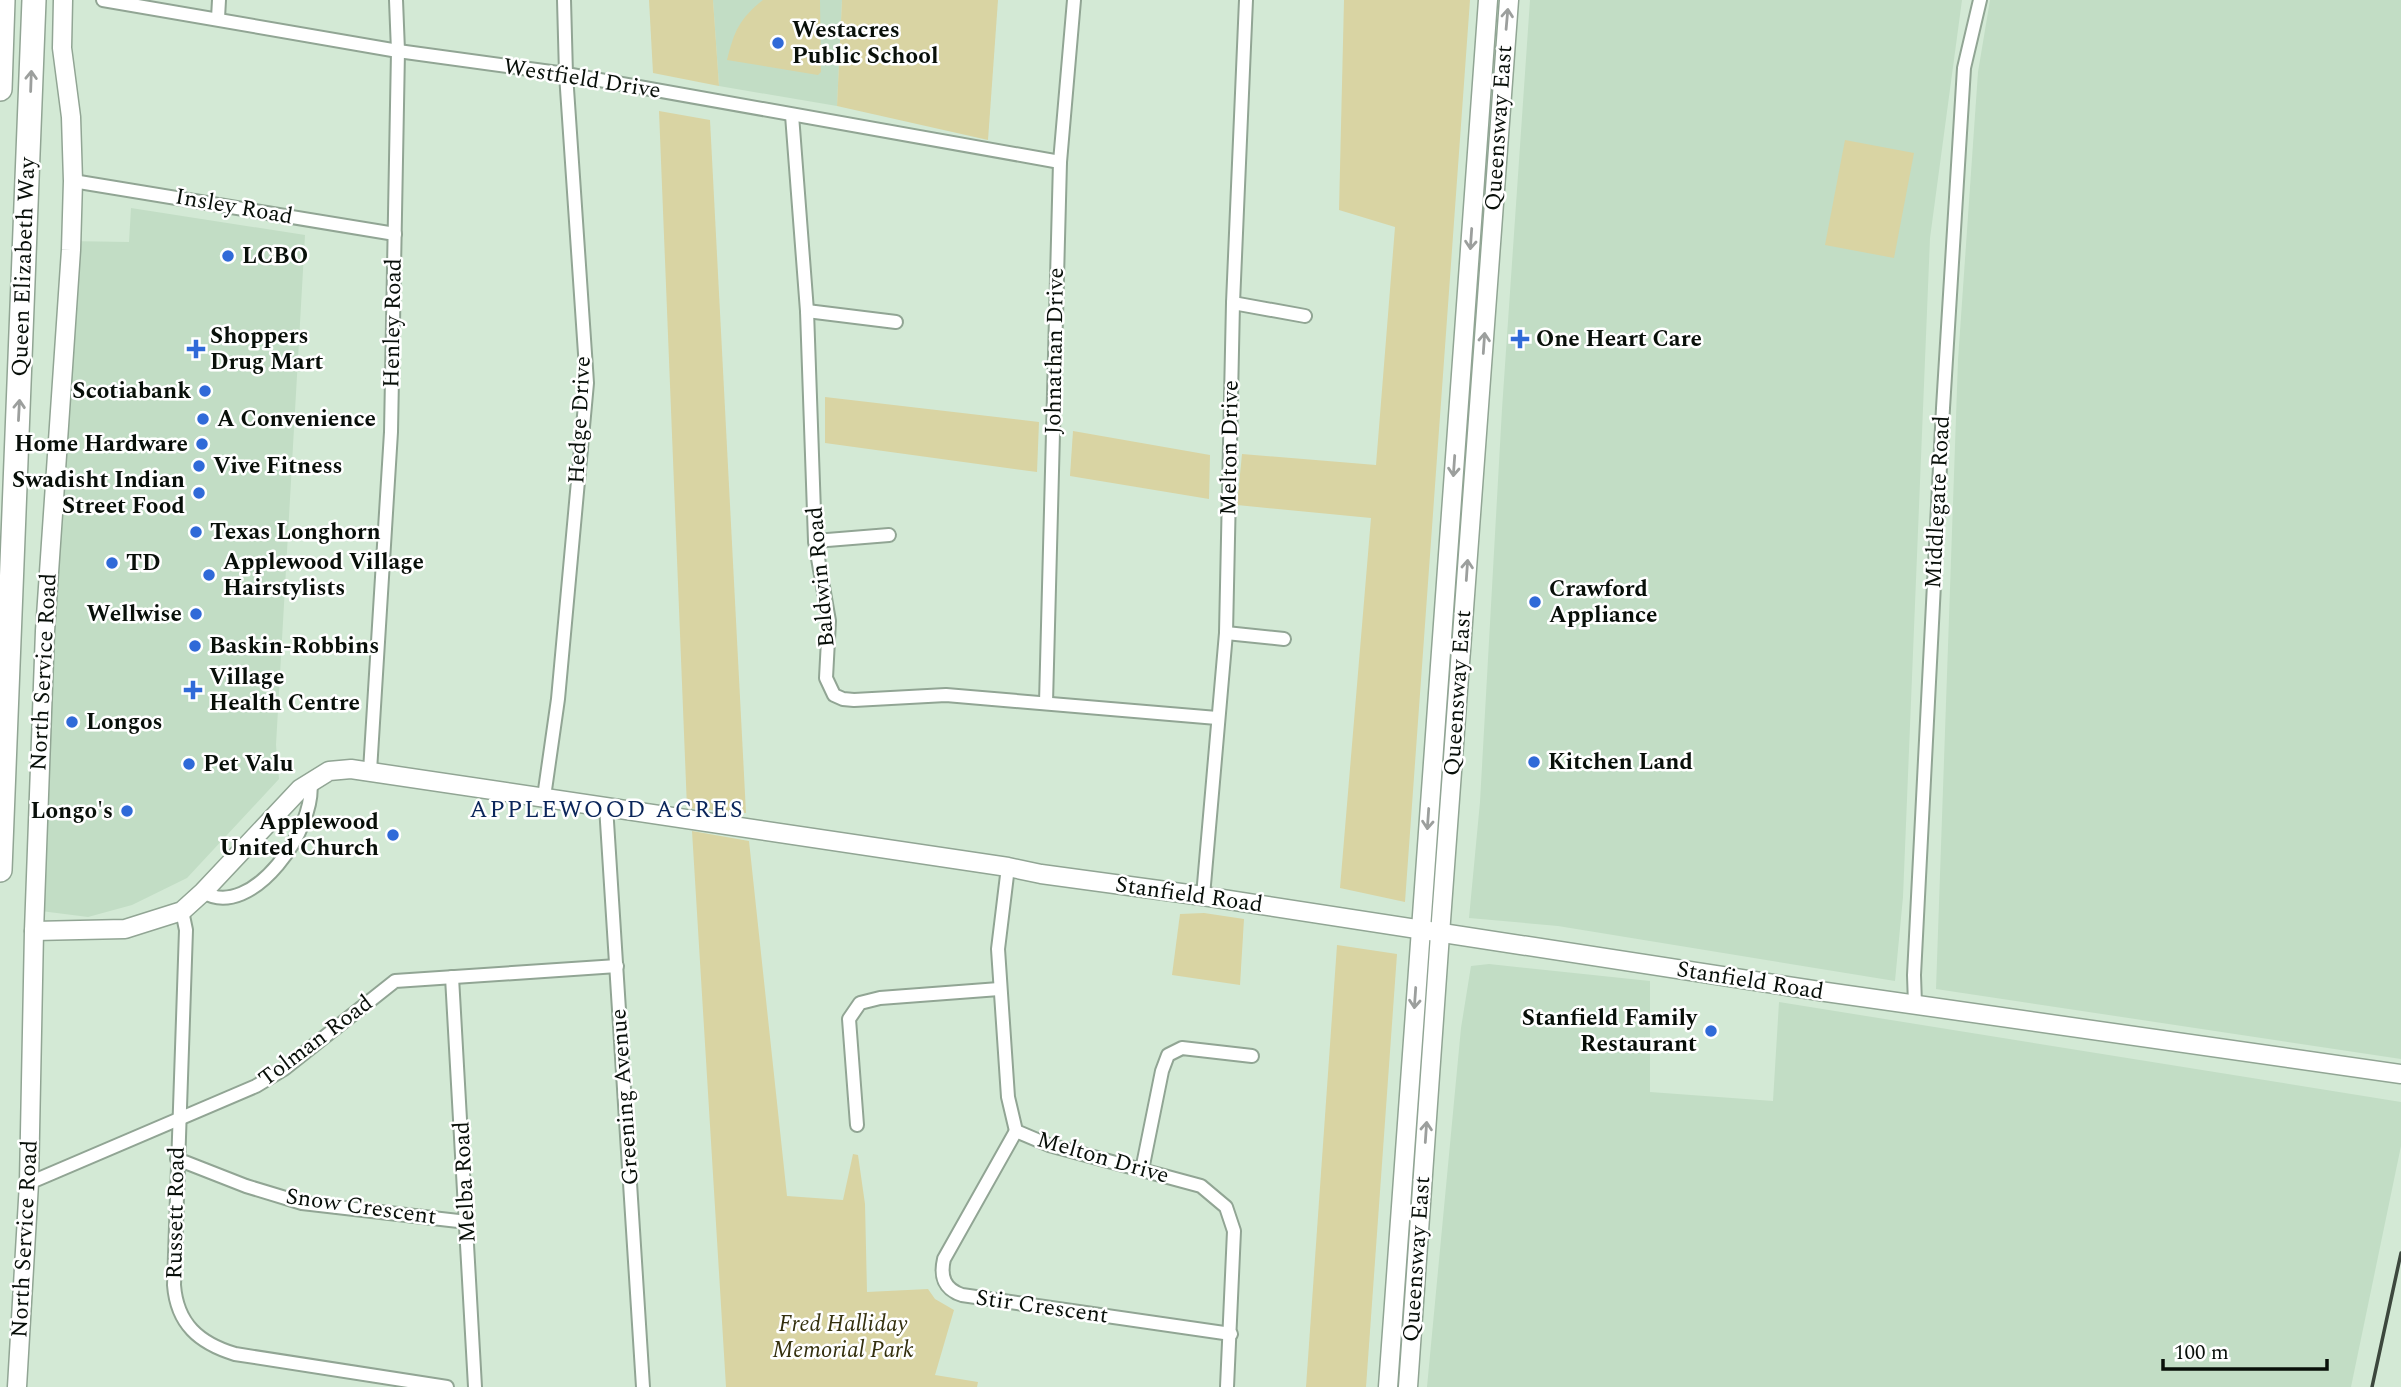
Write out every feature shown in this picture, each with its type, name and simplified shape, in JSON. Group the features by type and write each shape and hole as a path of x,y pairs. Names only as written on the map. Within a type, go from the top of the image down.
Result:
{"highway":[{"path":"0,89 3,0"},
{"name":"Queen Elizabeth Way","path":"0,870 34,0"}],"main road":[{"name":"North Service Road","path":"17,1387 29,1183 34,931 45,631 71,250 71,117 62,48 63,0"},
{"name":"Queensway East","path":"1388,1387 1488,0"},
{"name":"Queensway East","path":"1409,1387 1509,0"},
{"name":"Stanfield Road","path":"34,931 125,929 181,911 204,892 288,799 310,781 339,769 544,796 1440,934 2401,1074"}],"street":[{"name":"Westfield Drive","path":"103,0 398,51 566,74 1060,162"},
{"path":"218,18 219,0"},
{"name":"Henley Road","path":"370,771 391,432 398,51 396,0"},
{"name":"Hedge Drive","path":"544,796 558,699 587,383 566,74 564,0"},
{"name":"Johnathan Drive","path":"1046,703 1060,162 1074,0"},
{"name":"Melton Drive","path":"1203,896 1226,633 1233,303 1246,0"},
{"name":"Middlegate Road","path":"1916,1005 1914,975 1963,78 1980,0"},
{"name":"Baldwin Road","path":"792,115 807,311 815,541 829,621 826,678 834,695 854,700 946,695 1217,718"},
{"name":"Insley Road","path":"73,181 395,234"},
{"path":"1233,303 1305,316"},
{"path":"807,311 896,322"},
{"path":"815,541 889,536"},
{"path":"1226,633 1284,639"},
{"path":"204,892 212,898 222,900 259,883 283,861 307,815 312,791 310,781"},
{"name":"Greening Avenue","path":"606,806 643,1387"},
{"name":"Melton Drive","path":"1008,867 998,949 999,989 1008,1097 1016,1130 1049,1145 1201,1186 1226,1207 1234,1231 1227,1387"},
{"name":"Russett Road","path":"181,911 186,930 177,1159 175,1296 191,1329 206,1344 234,1354 447,1387"},
{"name":"Tolman Road","path":"29,1183 256,1086 284,1069 395,981 617,966"},
{"name":"Melba Road","path":"453,977 475,1387"},
{"path":"857,1125 849,1019 860,1003 880,998 999,989"},
{"path":"1142,1170 1161,1071 1168,1055 1176,1049 1186,1048 1252,1056"},
{"name":"Stir Crescent","path":"1016,1130 944,1259 942,1276 948,1286 962,1295 1231,1334"},
{"name":"Snow Crescent","path":"177,1159 246,1186 302,1203 467,1222"}],"shaded area":[{"name":"Westacres Public School","path":"713,0 842,0 837,106 719,86"},
{"path":"1530,0 1962,0 1930,238 1903,897 1895,981 1558,926 1469,918 1480,802 1502,409"},
{"path":"1990,0 2401,0 2401,1059 1936,989 1958,360 1978,72"},
{"path":"131,208 305,235 276,745 279,779 187,878 132,905 88,917 41,911 66,241 129,242"},
{"path":"1489,964 1650,981 1650,1092 1773,1101 1779,1002 2401,1102 2401,1146 2351,1387 1427,1387 1461,1028 1471,966"}],"green space":[{"path":"649,0 713,0 719,86 653,73"},
{"path":"763,0 820,0 821,72 818,75 727,60 739,26"},
{"path":"842,0 998,0 988,140 837,106"},
{"path":"1344,0 1470,0 1405,902 1340,888 1371,518 1237,505 1242,454 1376,465 1395,227 1339,210"},
{"path":"659,111 710,120 746,813 687,808"},
{"path":"1845,140 1914,153 1894,258 1825,245"},
{"path":"825,397 1039,422 1037,472 825,443"},
{"path":"1073,431 1210,455 1209,499 1070,476"},
{"name":"Fred Halliday Memorial Park","path":"692,831 749,841 787,1196 843,1200 853,1154 858,1155 865,1204 867,1292 928,1289 935,1299 954,1310 935,1375 978,1382 977,1387 726,1387"},
{"path":"1204,913 1244,919 1240,985 1172,975 1180,914"},
{"path":"1337,945 1397,954 1366,1387 1306,1387"}],"railway":[{"path":"2372,1387 2401,1253"}],"place":[{"name":"Westacres Public School","path":"778,43"},
{"name":"LCBO","path":"228,256"},
{"name":"One Heart Care","path":"1520,339"},
{"name":"Shoppers Drug Mart","path":"196,349"},
{"name":"Scotiabank","path":"205,391"},
{"name":"A Convenience","path":"203,419"},
{"name":"Home Hardware","path":"202,444"},
{"name":"Vive Fitness","path":"199,466"},
{"name":"Swadisht Indian Street Food","path":"199,493"},
{"name":"Texas Longhorn","path":"196,532"},
{"name":"TD","path":"112,563"},
{"name":"Applewood Village Hairstylists","path":"209,575"},
{"name":"Crawford Appliance","path":"1535,602"},
{"name":"Wellwise","path":"196,614"},
{"name":"Baskin-Robbins","path":"195,646"},
{"name":"Village Health Centre","path":"193,690"},
{"name":"Longos","path":"72,722"},
{"name":"Kitchen Land","path":"1534,762"},
{"name":"Pet Valu","path":"189,764"},
{"name":"Longo's","path":"127,811"},
{"name":"Applewood United Church","path":"393,835"},
{"name":"Stanfield Family Restaurant","path":"1711,1031"}],"district":[{"name":"APPLEWOOD ACRES","path":"607,810"}]}
